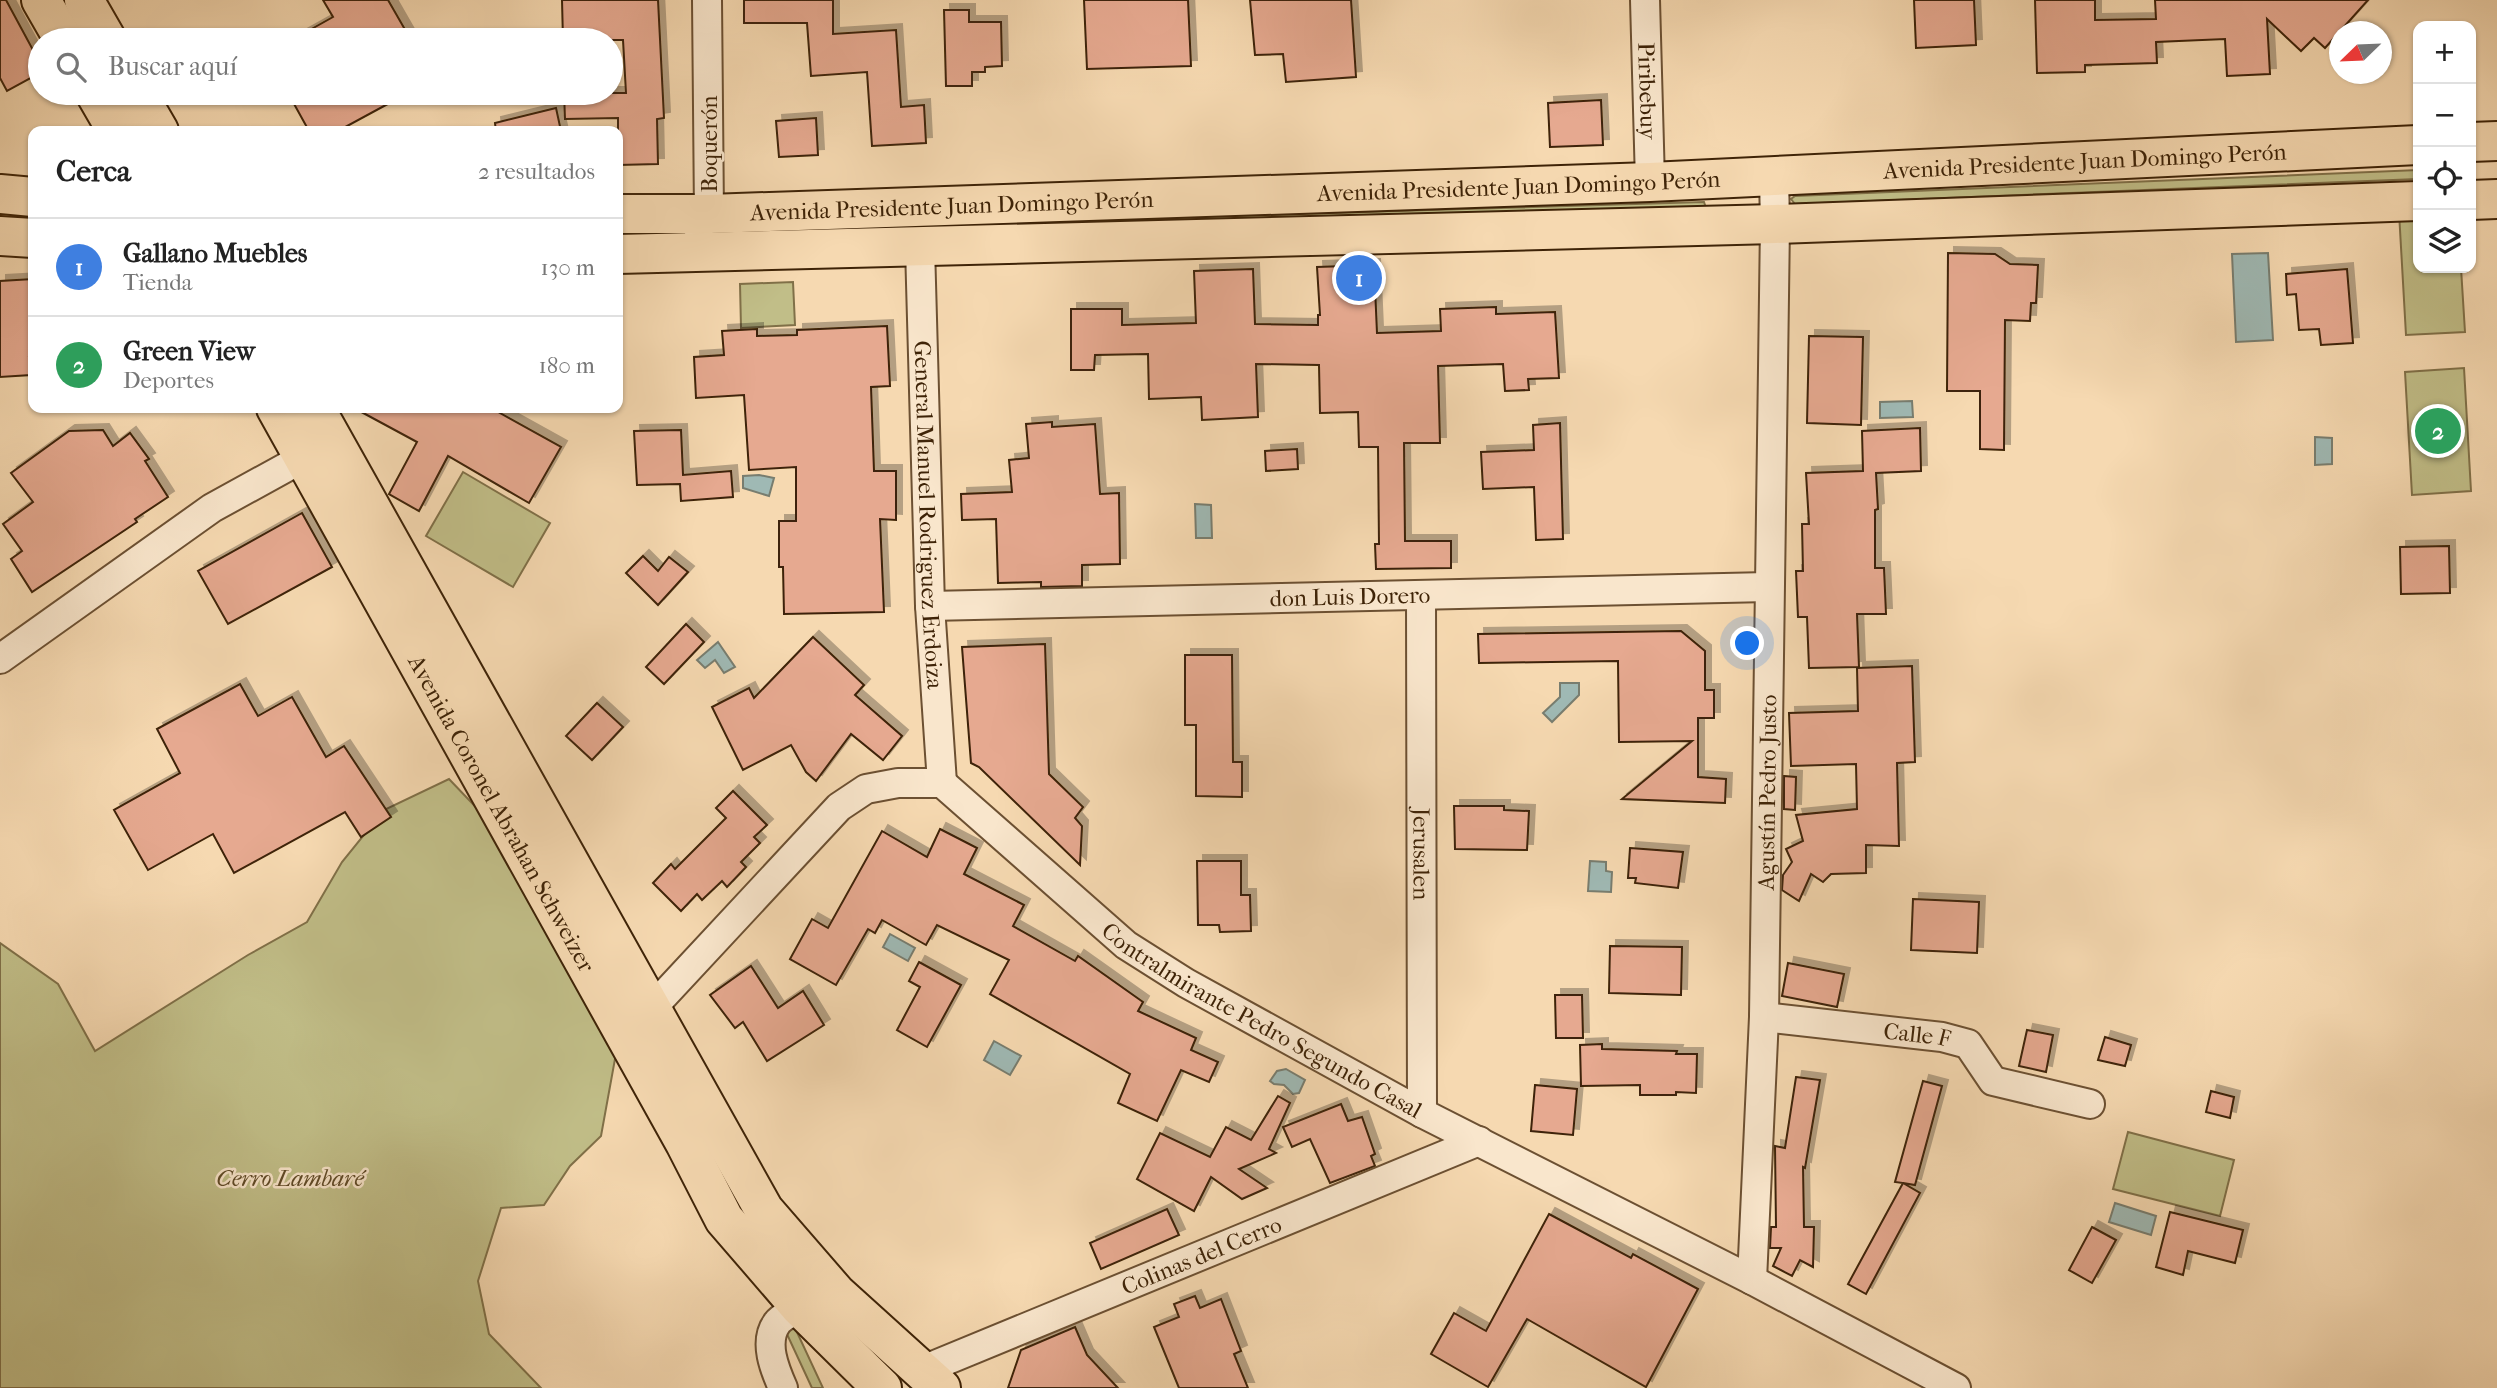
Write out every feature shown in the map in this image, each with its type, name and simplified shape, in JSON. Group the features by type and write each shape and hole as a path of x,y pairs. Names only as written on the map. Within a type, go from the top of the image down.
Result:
{"main road":[{"path":"41,0 57,28"},
{"path":"83,0 100,28"},
{"path":"112,111 147,126"},
{"path":"2476,142 2497,141"},
{"name":"Avenida Presidente Juan Domingo Perón","path":"623,214 709,214 1650,182 2413,145"},
{"path":"0,194 28,197"},
{"path":"2476,200 2497,199"},
{"name":"Avenida Presidente Juan Domingo Perón","path":"633,253 1775,224 2413,201"},
{"path":"0,236 28,238"},
{"name":"Avenida Coronel Abrahan Schweizer","path":"279,413 685,1143 724,1219 800,1307 873,1385"},
{"name":"Avenida Coronel Abrahan Schweizer","path":"318,413 764,1210"},
{"path":"764,1210 763,1224 769,1238 852,1331 867,1361 873,1385"},
{"path":"764,1210 836,1293 926,1382"},
{"path":"800,1307 819,1309 835,1317 926,1382"}],"street":[{"name":"Boquerón","path":"633,253 688,237 709,214 708,0"},
{"name":"Piribebuy","path":"1645,0 1650,182"},
{"name":"Agustín Pedro Justo","path":"1752,1280 1764,1017 1774,177"},
{"name":"General Manuel Rodriguez Erdoiza","path":"920,247 930,606 942,783"},
{"path":"0,659 212,508 303,458"},
{"name":"don Luis Dorero","path":"930,606 1768,587"},
{"name":"Jerusalen","path":"1421,595 1422,1113"},
{"path":"652,1007 839,807 866,789 898,783 942,783"},
{"name":"Contralmirante Pedro Segundo Casal","path":"942,783 1126,945 1186,983 1422,1113 1752,1280 1956,1388"},
{"name":"Calle F","path":"1764,1017 1942,1037 1968,1044 1993,1081 2090,1104"},
{"name":"Colinas del Cerro","path":"926,1382 1479,1141"},
{"path":"783,1388 774,1368 772,1337 777,1322 800,1307"}],"green space":[{"path":"2413,170 2413,179 1795,204 1791,199 1795,196"},
{"path":"1704,202 1706,208 623,244 623,232"},
{"path":"2413,211 2413,273 2461,273 2465,332 2406,335 2399,212"},
{"path":"793,282 795,325 741,328 740,284"},
{"path":"2464,368 2471,491 2412,495 2405,372"},
{"path":"463,472 550,523 513,587 426,536"},
{"name":"Cerro Lambaré","path":"449,779 492,824 617,1048 601,1136 570,1166 544,1205 501,1208 478,1281 489,1334 541,1388 0,1388 0,943 58,984 95,1051 248,955 307,922 342,862 384,810"},
{"path":"2128,1132 2234,1160 2220,1216 2113,1189"},
{"path":"775,1285 823,1388 812,1388 766,1289"}],"water":[{"path":"2268,253 2273,340 2236,342 2232,254"},
{"path":"1912,401 1913,417 1880,418 1880,402"},
{"path":"2315,437 2332,438 2332,464 2315,465"},
{"path":"743,476 774,478 769,496 743,488"},
{"path":"1195,504 1211,505 1212,538 1196,538"},
{"path":"718,642 735,667 724,673 715,660 705,668 697,660"},
{"path":"1560,683 1579,683 1579,695 1552,722 1543,713 1560,697"},
{"path":"1590,861 1606,862 1606,871 1612,872 1611,892 1588,891"},
{"path":"890,934 915,948 908,961 883,947"},
{"path":"994,1041 1021,1056 1010,1075 984,1060"},
{"path":"1286,1069 1305,1080 1299,1093 1293,1094 1284,1085 1270,1081 1277,1071"},
{"path":"2115,1203 2156,1216 2151,1235 2109,1222"}],"building":[{"path":"0,0 6,0 28,41 28,80 7,91 0,78"},
{"path":"323,0 388,0 404,28 313,28 333,17"},
{"path":"562,0 658,0 664,118 657,119 658,164 623,165 623,126 618,126 618,118 565,119 564,105 623,105 623,93 626,93 623,28 563,28"},
{"path":"744,0 833,0 833,34 896,30 901,107 924,105 926,143 872,146 867,72 811,76 807,23 744,23"},
{"path":"1084,0 1188,0 1191,66 1087,69"},
{"path":"1250,0 1351,0 1356,77 1286,82 1283,54 1255,55"},
{"path":"1914,0 1974,0 1976,45 1916,48"},
{"path":"2035,0 2095,0 2095,20 2156,19 2155,0 2368,0 2349,21 2329,21 2329,44 2325,48 2314,38 2301,51 2267,19 2270,74 2227,76 2225,39 2156,42 2157,63 2085,65 2085,72 2037,73"},
{"path":"944,10 969,10 969,22 1001,22 1002,66 985,67 985,72 972,72 972,86 946,86"},
{"path":"1601,100 1603,145 1550,147 1548,103"},
{"path":"295,105 386,105 347,126 306,126"},
{"path":"556,108 560,126 495,126 495,123"},
{"path":"816,118 818,155 779,157 776,121"},
{"path":"1948,253 1995,254 2010,264 2038,265 2036,303 2031,303 2030,321 2005,320 2004,450 1980,449 1980,391 1947,391"},
{"path":"1374,265 1377,333 1441,331 1440,309 1496,307 1496,314 1555,312 1559,378 1528,379 1529,390 1505,391 1503,364 1438,366 1440,443 1404,443 1405,541 1451,541 1451,568 1376,569 1375,544 1379,544 1378,447 1359,447 1358,412 1320,413 1319,365 1256,364 1258,417 1202,420 1201,397 1149,399 1148,354 1095,355 1094,370 1071,370 1071,309 1122,309 1122,325 1196,323 1194,271 1253,269 1255,324 1318,325 1320,315 1317,267"},
{"path":"2347,269 2353,343 2321,345 2319,329 2299,330 2296,294 2287,295 2286,274"},
{"path":"28,279 28,375 0,377 0,281"},
{"path":"887,326 890,386 871,387 874,471 896,471 896,520 880,519 884,612 784,614 783,567 779,567 779,521 796,521 796,467 749,470 744,395 696,398 694,357 724,355 722,331 757,329 757,336 797,335 797,330"},
{"path":"1809,336 1863,337 1861,425 1807,423"},
{"path":"363,413 500,413 561,447 529,503 448,456 419,511 389,494 417,442"},
{"path":"1052,422 1052,427 1095,424 1100,494 1119,493 1120,564 1082,565 1082,586 1041,587 1041,582 998,583 996,519 962,520 961,494 1012,492 1009,460 1029,458 1026,424"},
{"path":"1560,423 1563,539 1536,540 1534,487 1483,489 1481,452 1534,450 1533,425"},
{"path":"1920,428 1921,471 1876,473 1878,509 1875,510 1875,568 1884,568 1886,614 1857,614 1859,667 1809,668 1807,617 1798,617 1796,571 1803,571 1802,524 1809,524 1806,473 1863,471 1862,431"},
{"path":"103,430 113,446 130,433 149,459 145,461 168,497 135,519 137,522 32,592 11,559 22,551 3,524 33,502 11,473 69,431"},
{"path":"681,430 683,475 731,471 733,497 681,501 680,484 637,485 634,431"},
{"path":"1297,449 1298,469 1266,471 1265,451"},
{"path":"302,513 332,567 228,624 198,571"},
{"path":"2449,546 2450,593 2401,594 2400,547"},
{"path":"643,556 658,571 669,557 688,572 658,605 626,573"},
{"path":"686,624 704,642 664,684 646,667"},
{"path":"1681,631 1705,651 1705,690 1714,690 1714,718 1698,718 1698,777 1726,779 1725,803 1622,799 1692,741 1619,742 1618,661 1479,663 1478,634"},
{"path":"813,637 864,685 855,695 902,736 883,760 851,734 816,781 806,772 791,745 743,770 712,707 749,688 754,698"},
{"path":"1045,644 1049,774 1083,807 1075,818 1082,826 1080,865 979,767 971,763 962,647"},
{"path":"1185,655 1232,655 1233,762 1242,762 1242,797 1196,796 1196,725 1185,725"},
{"path":"1912,666 1915,762 1897,763 1899,846 1866,845 1866,873 1831,874 1823,882 1811,874 1799,901 1782,890 1783,875 1792,862 1786,849 1803,841 1796,815 1857,809 1856,764 1791,766 1789,713 1858,711 1857,668"},
{"path":"240,684 258,716 292,697 326,757 344,746 391,817 361,837 345,812 234,873 213,834 148,870 114,810 180,773 157,729"},
{"path":"597,703 623,727 592,760 566,736"},
{"path":"1784,776 1796,777 1795,810 1784,809"},
{"path":"733,791 767,825 754,837 760,843 741,862 746,867 727,887 722,881 702,900 697,894 681,911 653,883 671,864 675,869 726,818 716,808"},
{"path":"1454,806 1504,806 1504,810 1529,811 1527,850 1455,849"},
{"path":"940,829 977,848 964,874 1024,905 1013,926 1075,961 1078,956 1143,1002 1138,1011 1196,1038 1191,1050 1218,1062 1209,1082 1181,1070 1157,1121 1118,1103 1130,1074 990,994 1009,960 937,925 926,945 882,920 875,933 868,929 836,985 790,959 812,919 828,928 882,831 927,857"},
{"path":"1630,848 1683,852 1678,888 1635,883 1636,878 1628,878"},
{"path":"1197,861 1241,861 1241,895 1250,895 1251,931 1220,932 1219,925 1198,925"},
{"path":"1913,899 1979,902 1977,953 1911,950"},
{"path":"1610,946 1682,947 1681,995 1609,993"},
{"path":"919,962 961,985 927,1047 897,1030 920,987 909,981"},
{"path":"1788,963 1844,974 1837,1007 1782,996"},
{"path":"751,966 778,1008 803,991 824,1025 767,1061 743,1022 735,1028 710,995"},
{"path":"1555,995 1582,995 1583,1038 1556,1038"},
{"path":"2027,1030 2053,1035 2046,1072 2019,1066"},
{"path":"2105,1037 2131,1045 2125,1066 2098,1060"},
{"path":"1602,1044 1602,1049 1697,1054 1696,1093 1640,1095 1640,1085 1581,1086 1580,1045"},
{"path":"1796,1077 1820,1080 1805,1168 1803,1167 1804,1227 1814,1227 1813,1267 1800,1260 1792,1276 1773,1266 1781,1248 1770,1248 1771,1227 1776,1227 1775,1146 1785,1148"},
{"path":"1923,1081 1942,1086 1915,1185 1895,1182"},
{"path":"1535,1085 1577,1089 1573,1135 1531,1131"},
{"path":"2211,1091 2234,1097 2230,1118 2206,1112"},
{"path":"1278,1096 1290,1103 1269,1149 1276,1153 1239,1169 1267,1188 1242,1199 1211,1177 1194,1211 1137,1179 1160,1133 1210,1157 1226,1127 1251,1140"},
{"path":"1341,1104 1348,1121 1362,1117 1375,1154 1371,1156 1375,1166 1330,1183 1310,1139 1292,1147 1283,1127"},
{"path":"1903,1183 1920,1193 1866,1294 1848,1284"},
{"path":"1167,1209 1179,1235 1101,1269 1090,1243"},
{"path":"2170,1212 2243,1230 2235,1263 2188,1251 2183,1275 2156,1267"},
{"path":"1549,1214 1631,1258 1633,1254 1698,1289 1646,1387 1527,1319 1488,1387 1431,1354 1454,1313 1486,1331"},
{"path":"2092,1227 2116,1240 2092,1283 2069,1270"},
{"path":"1195,1296 1200,1308 1221,1299 1241,1351 1234,1354 1248,1388 1179,1388 1154,1327 1179,1317 1174,1304"},
{"path":"1075,1327 1087,1355 1118,1388 1008,1388 1021,1350"}],"place":[{"name":"Gallano Muebles","path":"1359,278"},
{"name":"Green View","path":"2438,431"}]}
